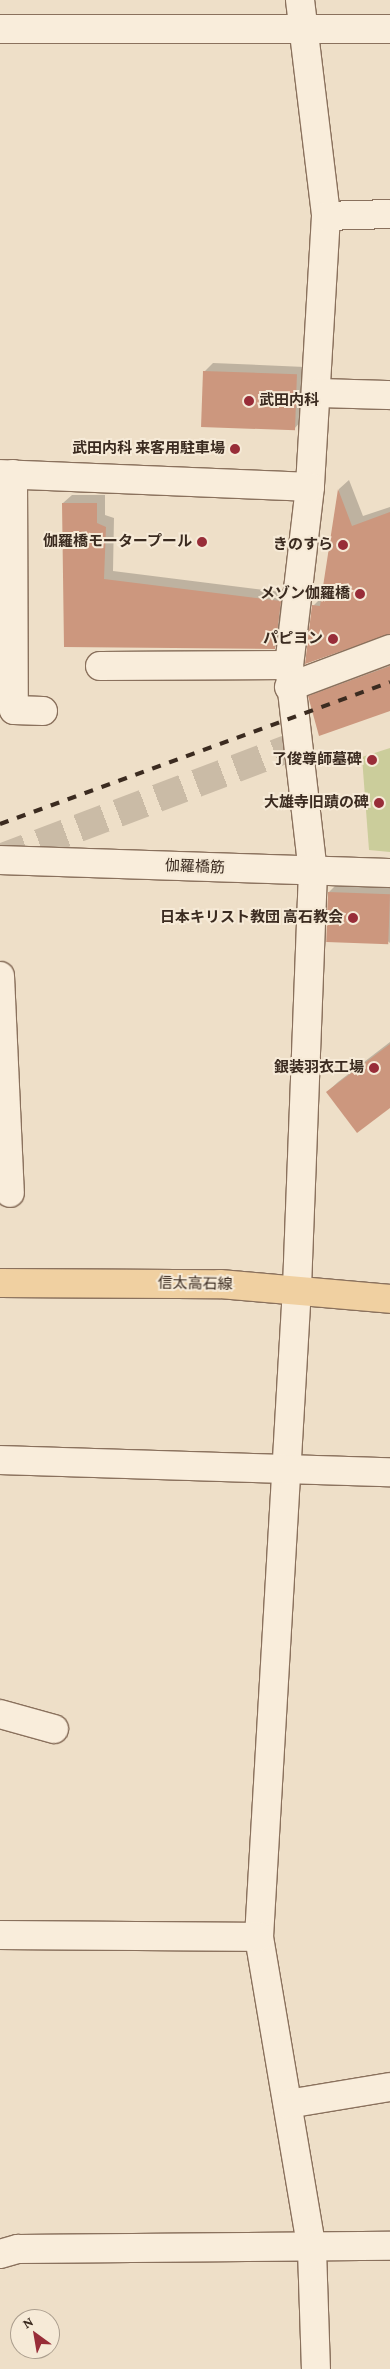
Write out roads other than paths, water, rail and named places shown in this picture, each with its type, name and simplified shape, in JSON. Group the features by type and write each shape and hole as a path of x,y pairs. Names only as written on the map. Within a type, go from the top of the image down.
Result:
{"main road":[{"name":"信太高石線","path":"0,1284 296,1288 390,1299"}],"street":[{"path":"300,0 326,216 310,487 289,676 313,871 296,1288 283,1469 259,1937 312,2250 316,2369"},
{"path":"0,29 390,29"},
{"path":"326,216 390,214"},
{"path":"317,393 390,395"},
{"path":"43,711 14,710 6,474 310,487"},
{"path":"100,666 289,676 390,649"},
{"name":"伽羅橋筋","path":"0,860 390,873"},
{"path":"0,976 10,1193"},
{"path":"0,1460 390,1472"},
{"path":"0,1714 54,1728"},
{"path":"0,1935 259,1937"},
{"path":"288,2104 390,2087"},
{"path":"0,2254 18,2250 312,2250 390,2246"}],"tunnel":[{"path":"0,858 297,745"}],"railway":[{"path":"0,824 390,682"}],"place":[{"name":"武田内科","path":"249,401"},
{"name":"武田内科 来客用駐車場","path":"235,449"},
{"name":"伽羅橋モータープール","path":"202,542"},
{"name":"きのすら","path":"343,545"},
{"name":"メゾン伽羅橋","path":"360,594"},
{"name":"パピヨン","path":"333,639"},
{"name":"了俊尊師墓碑","path":"372,760"},
{"name":"大雄寺旧蹟の碑","path":"379,803"},
{"name":"日本キリスト教団 高石教会","path":"353,918"},
{"name":"銀装羽衣工場","path":"374,1068"}]}
